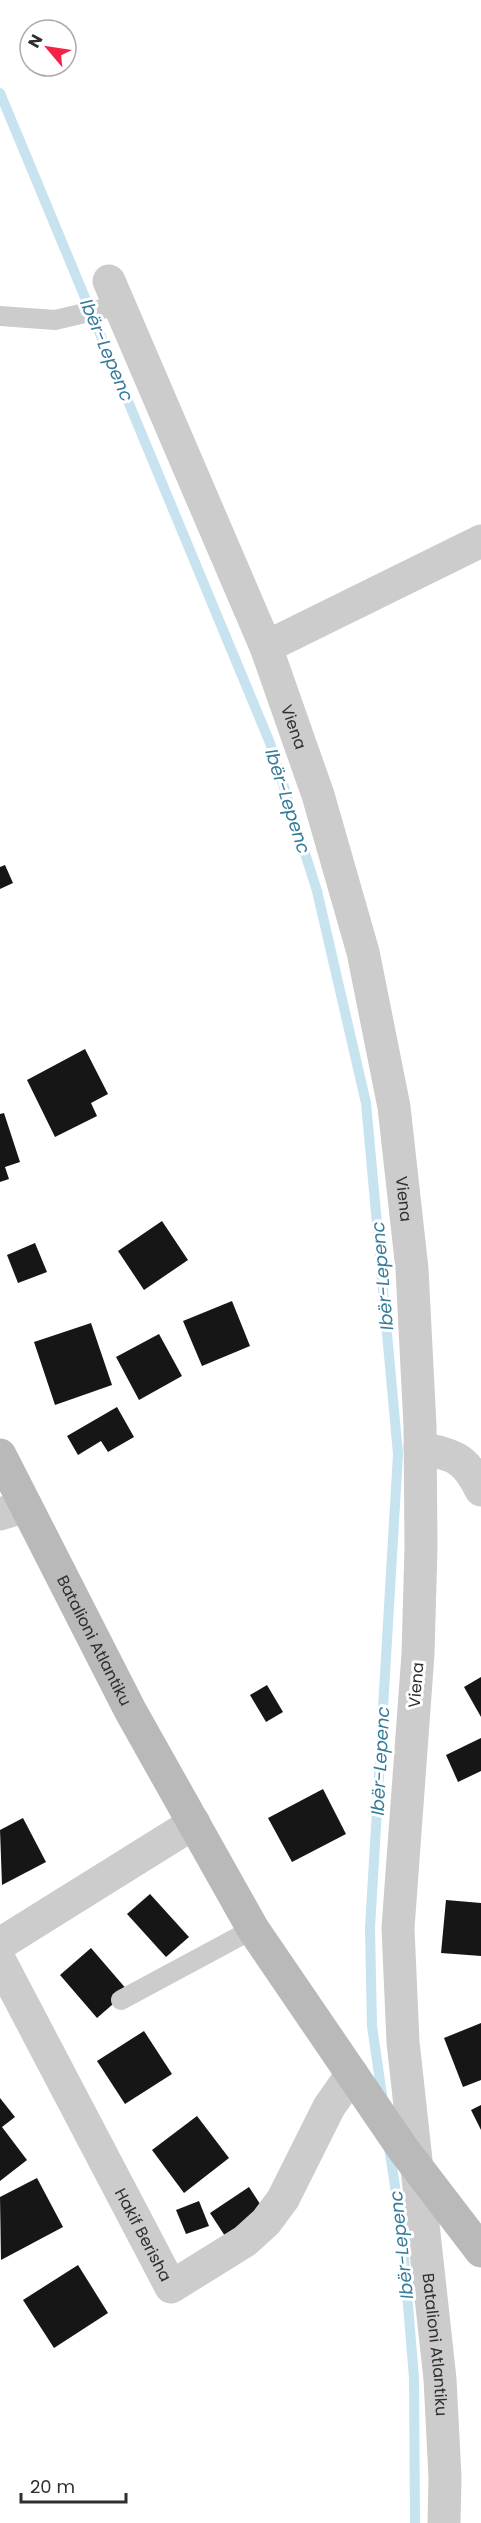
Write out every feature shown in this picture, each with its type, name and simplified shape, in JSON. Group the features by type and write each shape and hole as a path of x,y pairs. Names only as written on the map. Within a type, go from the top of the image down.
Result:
{"street":[{"name":"Viena","path":"111,298 266,647 318,795 363,952 394,1107 412,1269 422,1547 418,1654 398,1928 410,2158"},
{"path":"266,647 481,541"},
{"path":"420,1448 449,1454 466,1465 481,1490"},
{"name":"Batalioni Atlantiku","path":"0,1455 13,1510 130,1710 253,1929 410,2158 480,2246"},
{"path":"0,1944 194,1823"},
{"name":"Hakif Berisha","path":"0,1960 171,2287 245,2241 266,2222 283,2199 329,2107 352,2074"},
{"name":"Batalioni Atlantiku","path":"410,2158 440,2379 445,2476 444,2523"}],"lane":[{"path":"0,316 55,320 76,317 111,298"},
{"path":"121,2000 253,1929"}],"building":[{"path":"5,865 13,883 0,889 0,867"},
{"path":"85,1049 108,1094 91,1103 97,1116 55,1137 27,1080"},
{"path":"4,1113 20,1162 5,1167 9,1179 0,1182 0,1114"},
{"path":"162,1221 188,1260 144,1290 118,1251"},
{"path":"35,1243 47,1272 18,1283 7,1255"},
{"path":"232,1301 250,1346 202,1366 183,1321"},
{"path":"91,1323 112,1385 55,1405 34,1342"},
{"path":"159,1334 182,1376 139,1400 116,1357"},
{"path":"117,1407 134,1437 108,1452 101,1441 78,1455 67,1436"},
{"path":"481,1677 481,1717 464,1687"},
{"path":"267,1685 283,1712 266,1722 250,1695"},
{"path":"481,1738 481,1771 458,1782 446,1755"},
{"path":"323,1789 346,1834 292,1862 268,1818"},
{"path":"23,1818 46,1862 2,1885 0,1830"},
{"path":"150,1894 189,1937 166,1957 127,1914"},
{"path":"446,1900 481,1903 481,1956 441,1953"},
{"path":"91,1948 128,1991 97,2018 60,1975"},
{"path":"481,2023 481,2080 463,2087 444,2038"},
{"path":"144,2031 172,2074 125,2104 97,2061"},
{"path":"0,2098 15,2117 2,2127 27,2160 0,2181"},
{"path":"481,2105 481,2130 471,2110"},
{"path":"197,2116 229,2158 184,2193 152,2150"},
{"path":"37,2178 63,2227 1,2260 0,2197"},
{"path":"249,2187 264,2210 225,2236 210,2213"},
{"path":"199,2201 209,2226 186,2234 176,2210"},
{"path":"78,2265 108,2313 54,2348 23,2300"}],"waterway":[{"name":"Ibër-Lepenc","path":"0,93 270,743 317,891 366,1103 398,1454 370,1928 372,2026 383,2102"},
{"name":"Ibër-Lepenc","path":"389,2147 402,2232 414,2378 415,2523"}]}
